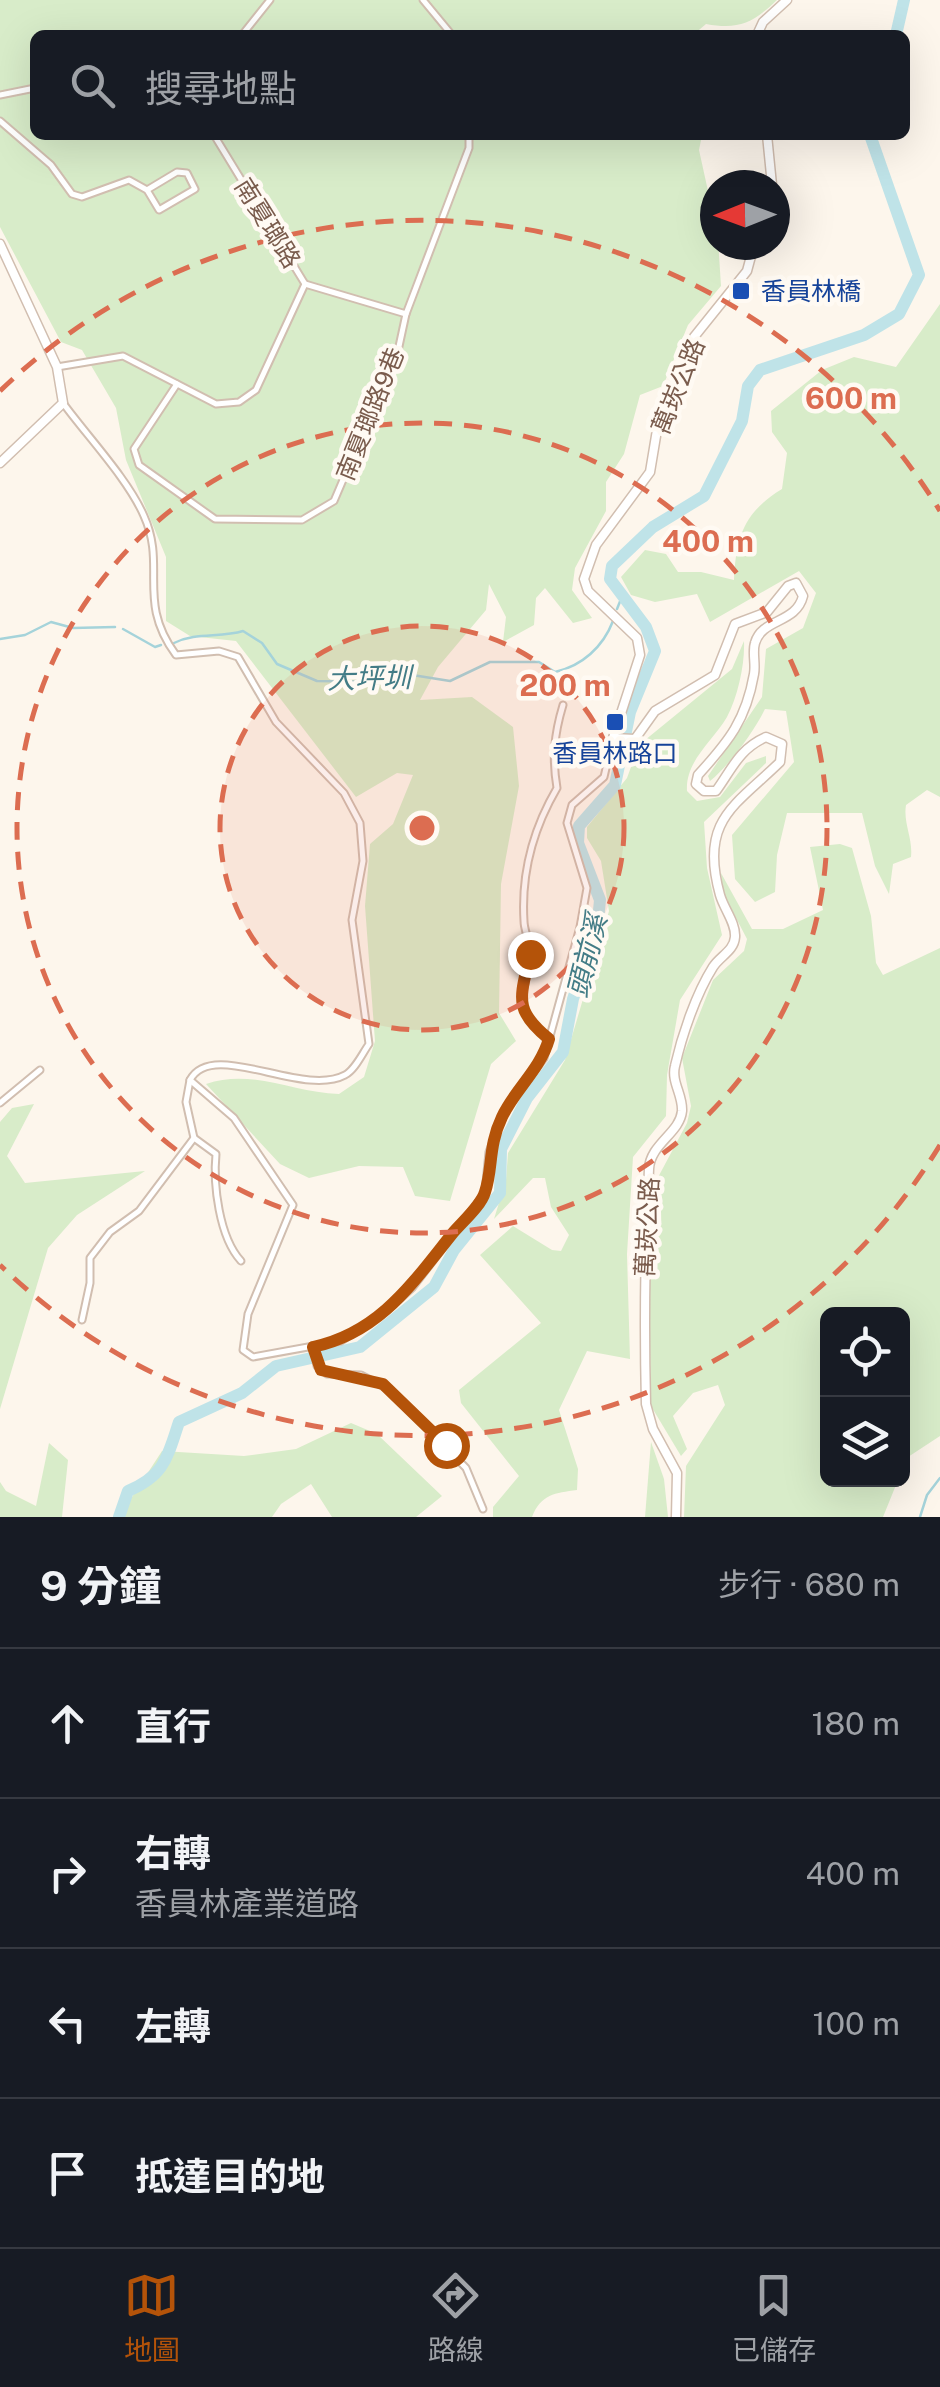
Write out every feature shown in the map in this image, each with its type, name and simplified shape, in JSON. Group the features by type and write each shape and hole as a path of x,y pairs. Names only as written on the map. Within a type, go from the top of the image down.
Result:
{"street":[{"path":"246,30 270,0"},
{"path":"423,0 448,30"},
{"path":"759,30 762,22 787,0"},
{"path":"0,95 30,89"},
{"path":"0,122 51,164 72,194 82,197 129,180 147,190 159,210 195,190 188,173 177,172 147,190"},
{"name":"南夏瑯路","path":"57,366 123,356 216,404 239,402 256,390 305,284 217,140"},
{"path":"305,284 406,314 469,148 468,140"},
{"path":"768,140 770,170"},
{"path":"0,244 57,366 63,403 144,514 153,544 154,620 165,640 176,655 219,651 238,656 276,722 344,794 360,823 363,861 352,920 369,1044 348,1074 316,1084 238,1064 210,1065 190,1080 186,1102 194,1138 216,1154 211,1173 222,1202 224,1235 241,1260"},
{"name":"萬崁公路","path":"676,1517 677,1473 653,1428 646,1404 643,1247 650,1203 648,1170 651,1157 678,1123 682,1110 674,1068 702,987 715,964 732,948 736,936 719,894 715,866 719,824 734,802 780,762 782,744 766,738 755,742 736,757 716,791 704,791 696,784 698,775 744,718 755,669 754,644 763,630 792,616 801,604 799,586 788,586 767,612 730,629 714,675 655,711 634,739 613,738 640,655 638,638 588,591 584,579 596,545 650,472 658,424 694,337 747,271 750,260"},
{"name":"南夏瑯路9巷","path":"177,384 134,449 139,465 215,519 302,520 334,501 398,351 406,314"},
{"path":"0,463 63,403"},
{"path":"549,1039 524,1016 520,998 530,954 524,926 527,868 540,818 557,788 552,772 554,732 563,705"},
{"path":"190,1080 234,1118 292,1205 248,1314 243,1350 252,1357 341,1341 382,1315 412,1288 485,1193 489,1152 503,1114 544,1058 587,888 567,823 572,805 608,770 613,738"},
{"path":"0,1103 40,1070"},
{"path":"82,1320 90,1283 90,1258 110,1232 139,1211 194,1138"},
{"path":"313,1347 317,1366 327,1374 361,1376 390,1390 466,1468 483,1509"}],"green space":[{"path":"0,0 777,0 745,23 706,24 699,30 30,30 30,140 701,140 700,260 719,260 721,286 688,325 663,386 640,395 624,454 606,482 606,511 575,568 572,590 592,618 573,623 545,588 536,598 534,625 503,642 506,617 489,584 486,610 438,667 420,700 472,697 513,727 519,786 501,884 499,1013 516,1041 491,1064 450,1201 415,1196 403,1167 359,1166 309,1178 280,1164 206,1084 256,1080 339,1094 364,1077 375,1041 365,906 370,844 393,824 413,775 397,773 356,797 236,641 190,636 166,621 166,557 126,460 116,408 82,350 61,342 0,227"},
{"path":"940,304 940,797 927,790 906,805 911,857 893,864 889,894 875,866 862,813 787,813 777,855 775,892 755,902 735,879 732,835 794,762 786,711 765,709 733,757 710,781 708,776 762,697 766,649 803,628 816,593 799,571 710,622 697,594 655,602 631,595 621,577 645,550 666,554 678,572 701,572 734,580 744,527 759,507 782,489 787,453 772,432 771,411 822,370 854,357 896,367"},
{"path":"744,641 734,699 727,717 690,770 687,791 697,801 720,797 746,763 766,756 766,763 704,822 707,868 722,935 680,1000 667,1075 666,1116 633,1157 627,1254 630,1359 587,1351 559,1410 578,1469 577,1490 550,1496 532,1517 493,1517 493,1507 519,1476 461,1403 459,1390 541,1323 480,1255 513,1226 552,1250 561,1251 569,1235 551,1207 545,1178 533,1178 494,1219 506,1180 508,1153 565,1060 609,911 601,861 587,838 587,827 627,778 639,745 732,669"},
{"path":"840,844 852,848 871,916 876,963 883,975 940,948 940,1436 910,1456 910,1307 820,1307 820,1487 895,1487 883,1517 684,1517 686,1466 725,1405 718,1385 693,1393 673,1416 687,1449 681,1456 651,1406 649,1277 655,1183 687,1123 691,1106 682,1058 713,980 744,951 747,939 723,893 721,873 752,929 783,929 823,910 810,847"},
{"path":"34,1104 7,1156 25,1183 145,1171 77,1215 48,1248 0,1409 0,1122 12,1108"},
{"path":"351,1423 377,1434 442,1496 416,1517 332,1517 311,1484 281,1504 272,1517 119,1517 162,1451 244,1456 296,1449"},
{"path":"651,1442 664,1479 668,1517 645,1517"},
{"path":"49,1443 68,1460 62,1517 0,1517 0,1482 6,1491 36,1506"}],"waterway":[{"name":"頭前溪","path":"897,30 904,0"},
{"name":"頭前溪","path":"119,1517 128,1491 150,1479 163,1464 179,1422 242,1393 276,1366 360,1347 434,1287 454,1250 500,1193 501,1149 527,1098 563,1052 573,999 598,921 600,900 578,843 579,826 615,785 630,712 655,651 646,627 610,579 612,566 653,527 704,496 742,421 748,386 760,370 864,335 899,314 919,275 872,140"},
{"name":"大坪圳","path":"617,609 621,599"},
{"name":"大坪圳","path":"174,643 243,631 262,643 277,664 317,681 380,682 406,674 450,681 490,662 539,662 555,672 565,669 590,654 613,621"},
{"name":"大坪圳","path":"0,639 25,635 51,622 73,628 115,627"},
{"name":"大坪圳","path":"123,629 155,647 161,645"},
{"path":"920,1517 927,1495 940,1478"}],"place":[{"name":"香員林橋","path":"741,291"},
{"name":"香員林路口","path":"615,722"}],"route":[{"path":"446,1445 383,1384 321,1370 313,1347 341,1341 382,1315 412,1288 485,1193 489,1152 503,1114 544,1058 549,1039 524,1016 520,998 530,954"}]}
